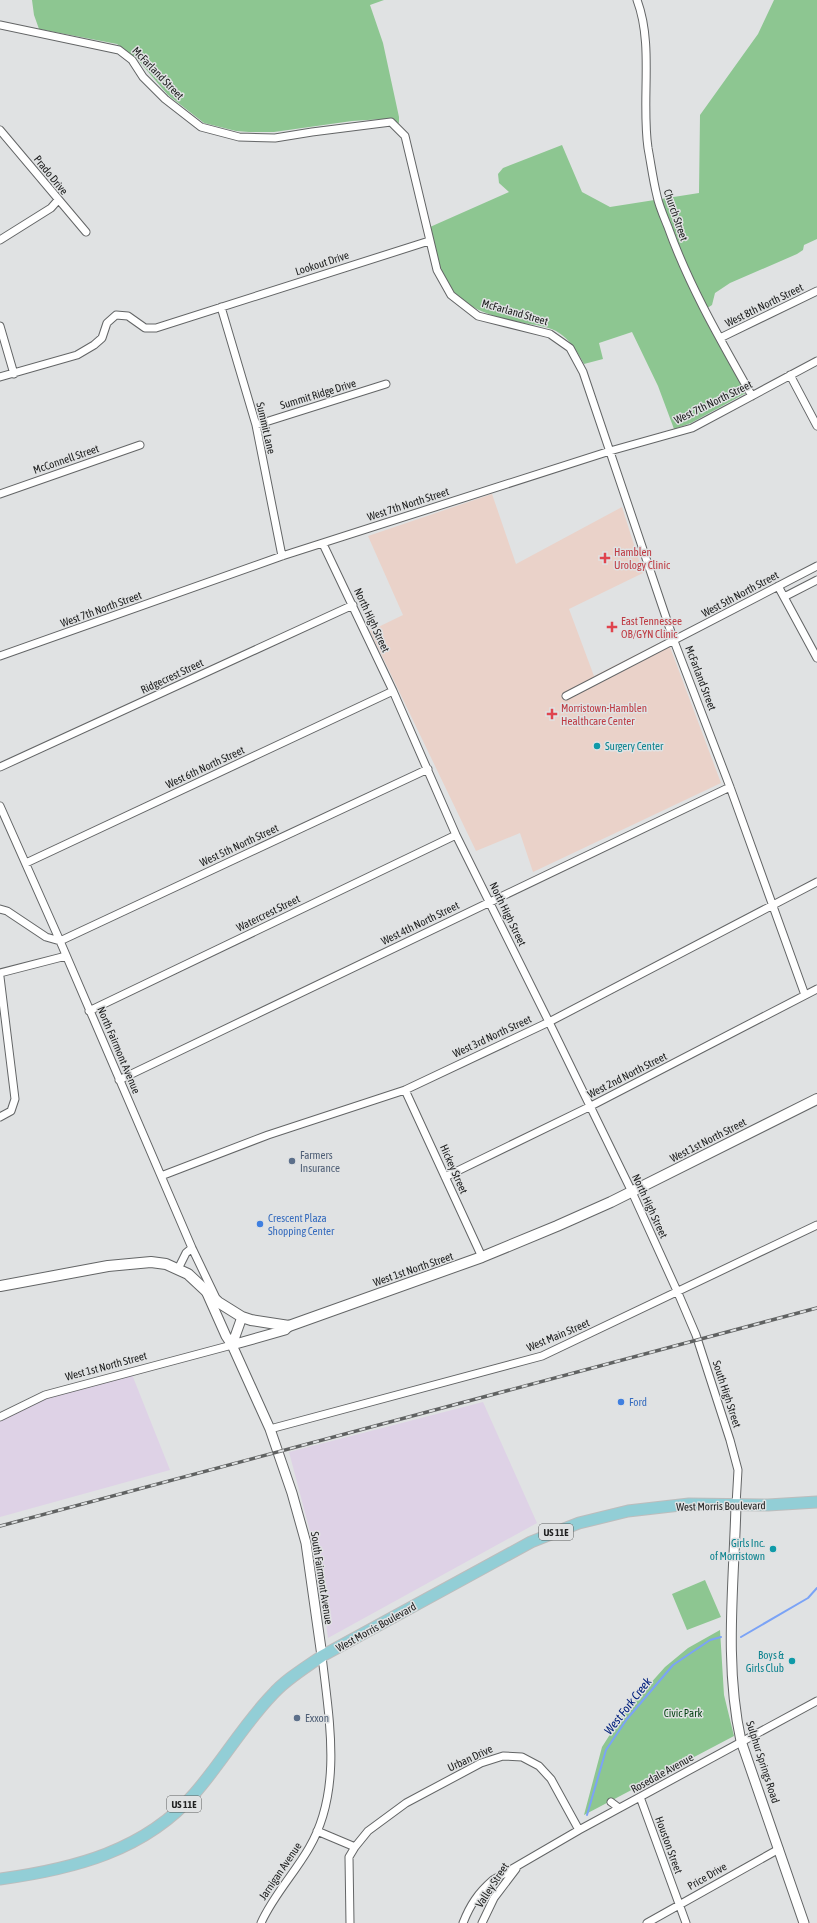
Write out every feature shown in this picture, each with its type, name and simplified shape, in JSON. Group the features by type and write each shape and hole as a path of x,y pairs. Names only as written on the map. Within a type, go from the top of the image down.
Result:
{"main road":[{"name":"West 1st North Street","path":"289,1326 482,1257 557,1226 632,1192 817,1099"},
{"path":"0,1286 128,1263 151,1262 178,1269 194,1278 218,1302 242,1317 251,1320 289,1326"},
{"name":"West Morris Boulevard","path":"0,1879 82,1864 124,1847 162,1825 195,1794 271,1695 290,1678 322,1656 532,1542 579,1523 628,1511 689,1504 781,1505 817,1502"}],"street":[{"name":"Church Street","path":"637,0 642,13 646,58 645,91 648,145 657,196 679,257 720,338 752,396"},
{"name":"McFarland Street","path":"0,25 119,50 132,60 144,77 165,99 201,127 239,137 275,138 390,122 404,136 437,270 451,295 478,316 550,334 570,348 583,372 674,641 730,787 805,995"},
{"name":"Prado Drive","path":"1,130 86,232"},
{"path":"0,240 51,208 58,200"},
{"name":"Lookout Drive","path":"0,377 77,355 94,345 102,338 107,323 116,315 123,314 128,316 145,328 156,328 429,241"},
{"name":"West 8th North Street","path":"720,338 817,291"},
{"name":"Summit Lane","path":"222,307 256,425 282,556"},
{"path":"0,326 14,374"},
{"name":"West 7th North Street","path":"0,656 282,556 610,451 692,428 817,361"},
{"path":"790,375 817,426"},
{"name":"Summit Ridge Drive","path":"256,425 386,384"},
{"name":"McConnell Street","path":"0,494 140,445"},
{"name":"North High Street","path":"323,544 393,691 456,834 632,1192 678,1293"},
{"name":"West 5th North Street","path":"566,696 817,566"},
{"path":"784,597 817,580"},
{"path":"778,586 817,658"},
{"name":"Ridgecrest Street","path":"0,768 353,605"},
{"name":"West 6th North Street","path":"26,863 393,691"},
{"name":"West 5th North Street","path":"60,941 428,769"},
{"name":"West 4th North Street","path":"119,1080 730,787"},
{"name":"North Fairmont Avenue","path":"0,806 60,941 192,1248 218,1302"},
{"name":"Watercrest Street","path":"90,1011 456,834"},
{"name":"West 3rd North Street","path":"161,1176 268,1135 405,1090 549,1022 817,882"},
{"path":"0,909 7,911 46,937 60,941"},
{"path":"0,973 66,956"},
{"path":"0,977 15,1099 11,1111 0,1117"},
{"name":"West 2nd North Street","path":"445,1177 589,1107 817,989"},
{"name":"Hickey Street","path":"405,1090 482,1257"},
{"name":"West Main Street","path":"270,1428 542,1356 678,1293 817,1225"},
{"path":"178,1269 186,1253 192,1248"},
{"path":"204,1288 270,1428"},
{"name":"South High Street","path":"678,1293 696,1335 730,1440 738,1470 736,1505"},
{"path":"232,1345 242,1317"},
{"name":"West 1st North Street","path":"0,1417 44,1395 232,1345 285,1330 289,1326"},
{"name":"South Fairmont Avenue","path":"270,1428 290,1485 306,1543 322,1656 331,1756 328,1797 317,1831"},
{"name":"Sulphur Springs Road","path":"736,1505 732,1687 735,1713 741,1741 804,1923"},
{"name":"Rosedale Avenue","path":"519,1866 579,1830 817,1701"},
{"name":"Urban Drive","path":"355,1847 368,1830 406,1803 481,1763 503,1756 522,1757 539,1766 551,1779 579,1830"},
{"name":"Houston Street","path":"640,1798 686,1923"},
{"path":"610,1802 619,1808"},
{"path":"317,1831 355,1847 349,1857 348,1876 350,1923"},
{"name":"Jarnigan Avenue","path":"261,1923 268,1907 309,1848 317,1831"},
{"name":"Price Drive","path":"647,1923 778,1848"},
{"name":"Valley Street","path":"463,1923 471,1904 480,1891 493,1880 519,1866"},
{"name":"Valley Street","path":"482,1923 494,1898 519,1866"}],"shaded area":[{"name":"Morristown-Hamblen Healthcare Center","path":"492,494 516,564 622,507 643,573 569,609 594,676 667,639 721,783 533,872 520,833 476,851 370,631 403,615 368,536"},
{"path":"131,1372 170,1470 0,1517 0,1417 40,1397"},
{"path":"483,1402 537,1523 328,1638 317,1558 289,1452"}],"green space":[{"path":"32,0 384,0 370,5 383,43 399,123 383,119 352,121 274,132 249,132 236,131 204,123 168,95 138,60 117,44 39,29 34,15"},
{"path":"774,0 817,0 817,239 804,245 803,250 797,254 730,283 715,293 712,305 701,312 746,393 691,423 674,429 658,386 632,332 599,343 603,359 584,364 576,350 561,334 556,331 501,318 469,305 452,290 443,274 434,247 430,227 509,192 499,183 498,174 503,168 562,145 582,192 610,207 699,193 700,115 758,34"},
{"path":"705,1580 721,1617 687,1630 672,1594"},
{"name":"Civic Park","path":"720,1630 724,1695 734,1736 584,1815 602,1747 623,1714 665,1667 688,1648"}],"waterway":[{"name":"West Fork Creek","path":"741,1637 808,1598 817,1588"},
{"name":"West Fork Creek","path":"587,1815 606,1750 627,1719 673,1665 710,1640 721,1637"}],"railway":[{"path":"0,1526 817,1308"}],"place":[{"name":"Hamblen Urology Clinic","path":"605,558"},
{"name":"East Tennessee OB/GYN Clinic","path":"612,627"},
{"name":"Morristown-Hamblen Healthcare Center","path":"552,714"},
{"name":"Surgery Center","path":"597,746"},
{"name":"Farmers Insurance","path":"292,1161"},
{"name":"Crescent Plaza Shopping Center","path":"260,1224"},
{"name":"Ford","path":"621,1402"},
{"name":"Girls Inc. of Morristown","path":"773,1549"},
{"name":"Boys & Girls Club","path":"792,1661"},
{"name":"Exxon","path":"297,1718"}]}
